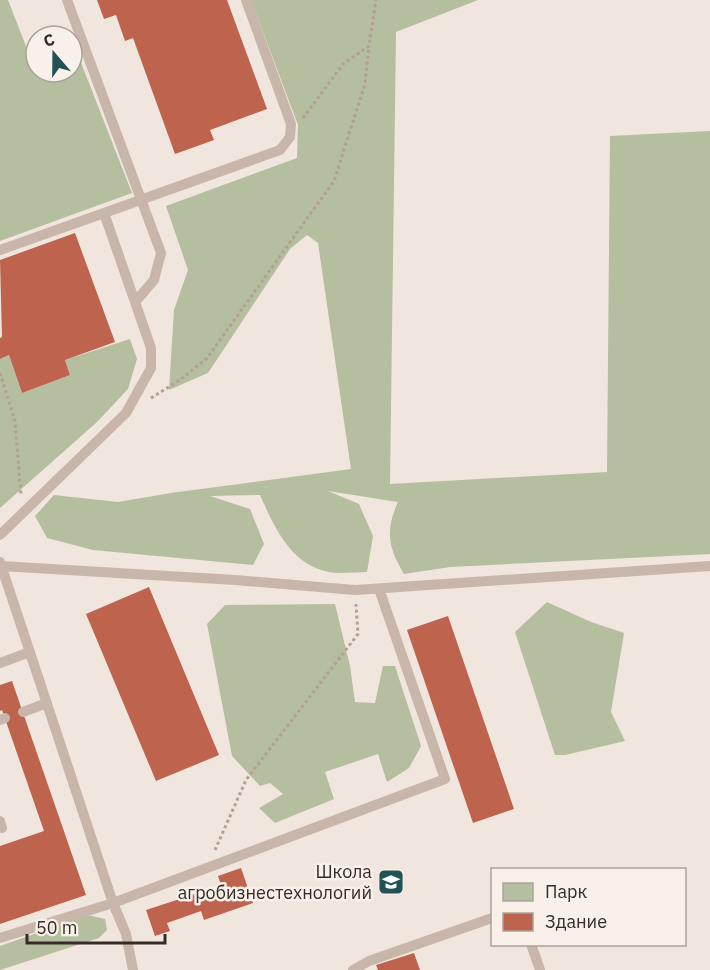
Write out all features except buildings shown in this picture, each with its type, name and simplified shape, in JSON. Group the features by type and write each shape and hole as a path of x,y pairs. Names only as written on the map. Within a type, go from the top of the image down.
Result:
{"lane":[{"path":"67,0 161,253 154,280 136,301"},
{"path":"0,250 280,150 290,137 291,124 246,0"},
{"path":"0,535 126,413 151,368 151,348 104,213"},
{"path":"133,970 126,933 113,903 1,564 235,579 355,590 710,566"},
{"path":"0,938 113,903 445,779 379,589"},
{"path":"0,663 30,652"},
{"path":"22,712 47,703"},
{"path":"353,970 369,961 491,918"},
{"path":"531,946 540,970"}],"path":[{"path":"148,400 180,381 207,358 334,181 365,84 376,0"},
{"path":"290,137 343,64 369,46"},
{"path":"0,373 15,421 22,512"},
{"path":"207,866 246,780 358,634 355,590"}],"green space":[{"path":"0,0 8,0 24,41 24,84 84,84 84,70 132,193 0,241"},
{"path":"251,0 478,0 396,32 390,484 607,472 610,136 710,131 710,554 450,567 404,574 394,555 390,539 391,522 398,502 328,491 359,504 373,536 367,572 329,572 315,568 304,561 294,553 278,532 260,495 210,496 250,509 264,544 253,565 93,550 47,538 35,516 54,495 118,502 351,469 318,243 307,235 290,249 208,373 169,390 174,310 188,270 166,206 297,158 298,125"},
{"path":"130,339 137,359 128,389 97,422 0,508 0,359 9,355 22,393 70,375 65,360"},
{"path":"547,602 591,622 624,633 611,712 625,741 565,755 555,755 515,632"},
{"path":"335,604 350,666 355,702 375,703 383,666 395,666 421,746 409,768 387,782 378,754 325,772 334,799 275,823 259,808 283,794 270,783 260,786 232,756 207,624 225,605"},
{"path":"88,915 105,919 107,930 99,938 0,970 0,946"}],"place":[{"name":"Школа агробизнестехнологий","path":"391,882"}]}
